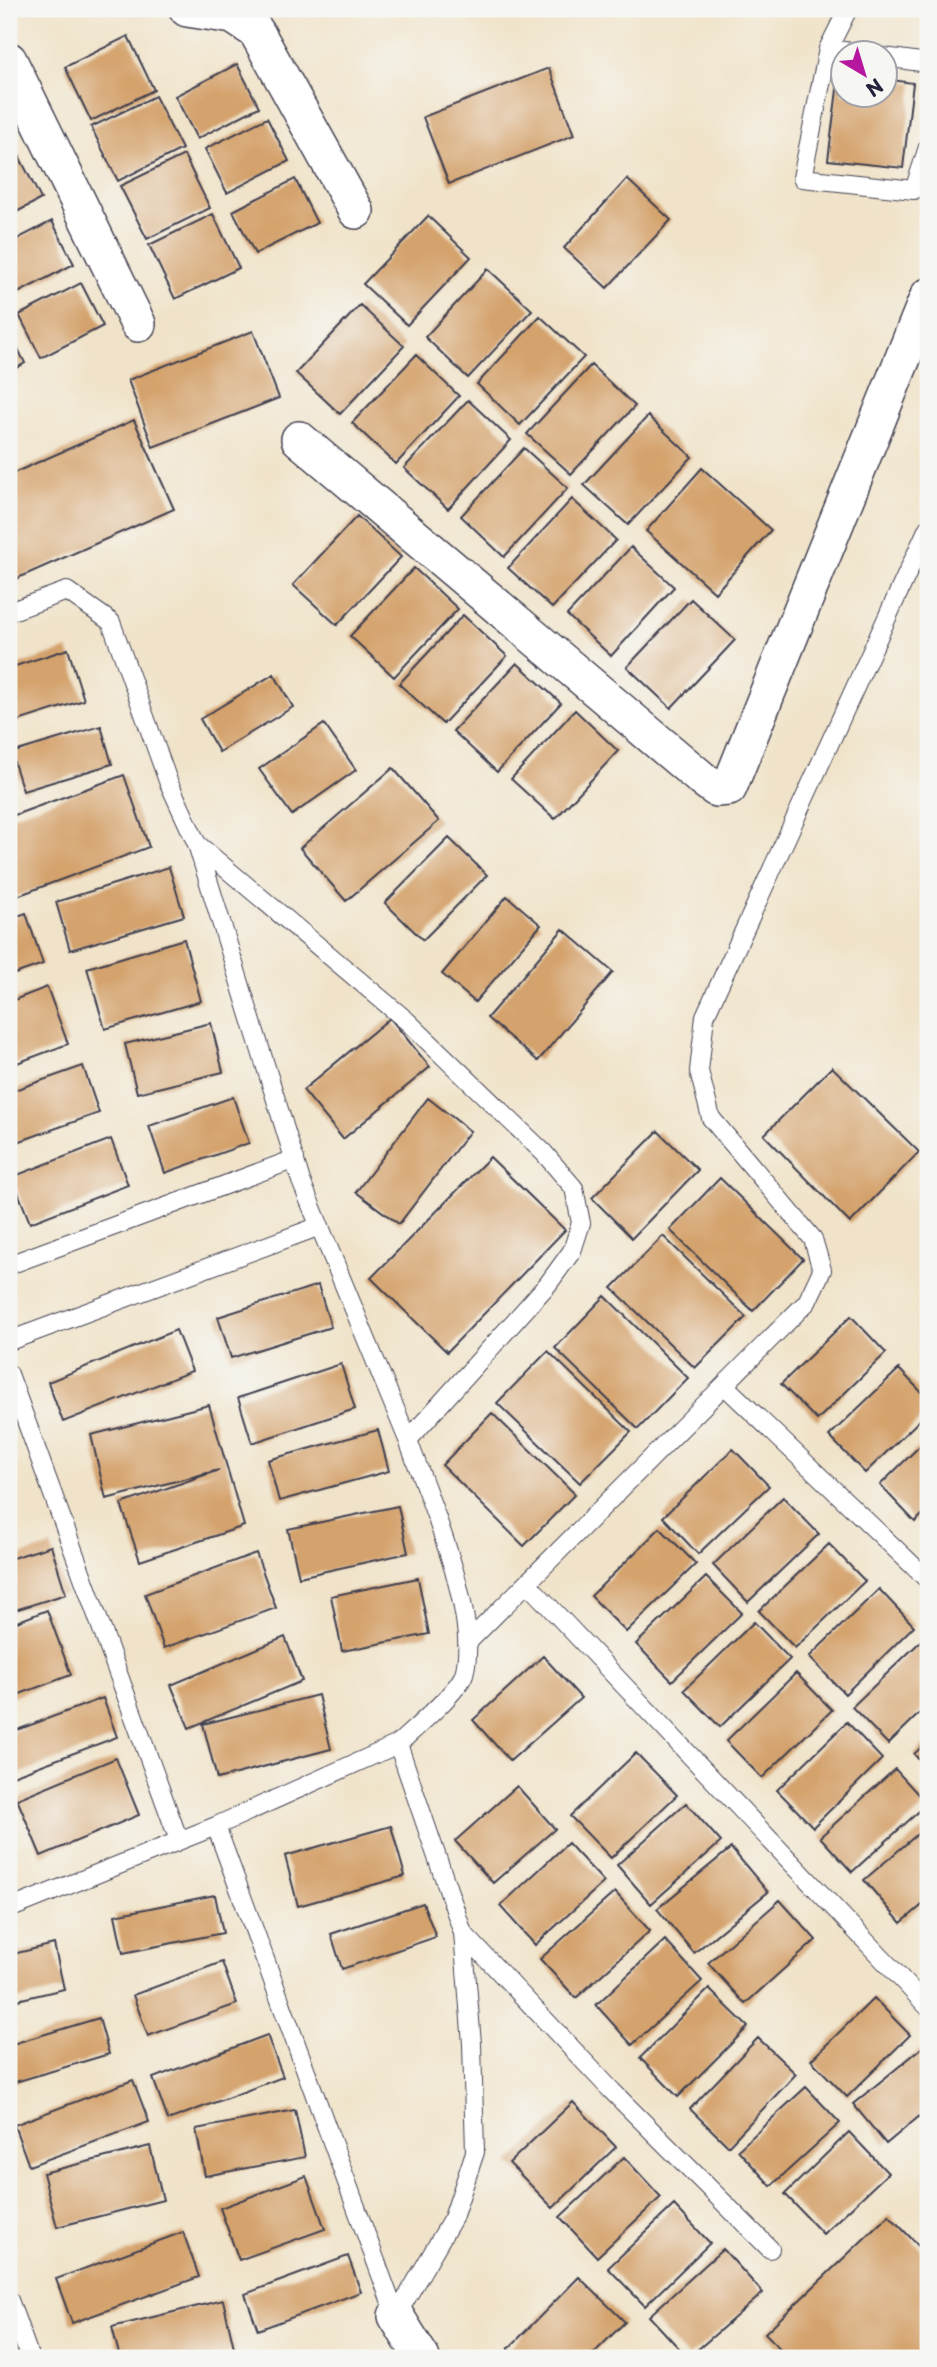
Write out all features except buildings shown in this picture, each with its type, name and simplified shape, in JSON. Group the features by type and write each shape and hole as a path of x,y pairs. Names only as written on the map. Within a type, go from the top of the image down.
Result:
{"street":[{"path":"187,9 233,16 256,31 356,211"},
{"path":"9,61 138,324"},
{"path":"299,439 701,778 716,789 729,788 928,296"},
{"path":"396,2316 422,2358"}],"lane":[{"path":"834,38 848,9"},
{"path":"828,49 802,178 914,190 928,147"},
{"path":"898,59 928,63"},
{"path":"468,1641 807,1302 822,1270 813,1239 711,1118 699,1071 705,1016 928,528"},
{"path":"9,612 67,591 111,622 168,781 197,844 295,1159 408,1440 453,1569 468,1641 463,1676 435,1709 398,1744 216,1826 178,1838 9,1909"},
{"path":"197,844 408,1021 544,1153 574,1188 581,1223 572,1251 548,1284 408,1440"},
{"path":"9,1265 295,1159"},
{"path":"9,1342 320,1226"},
{"path":"9,1374 178,1838"},
{"path":"725,1386 928,1580"},
{"path":"527,1583 928,2007"},
{"path":"396,2316 453,2218 475,2152 472,2044 463,1933 398,1744"},
{"path":"216,1826 396,2316"},
{"path":"463,1933 612,2091 769,2249"},
{"path":"9,2300 30,2358"}]}
